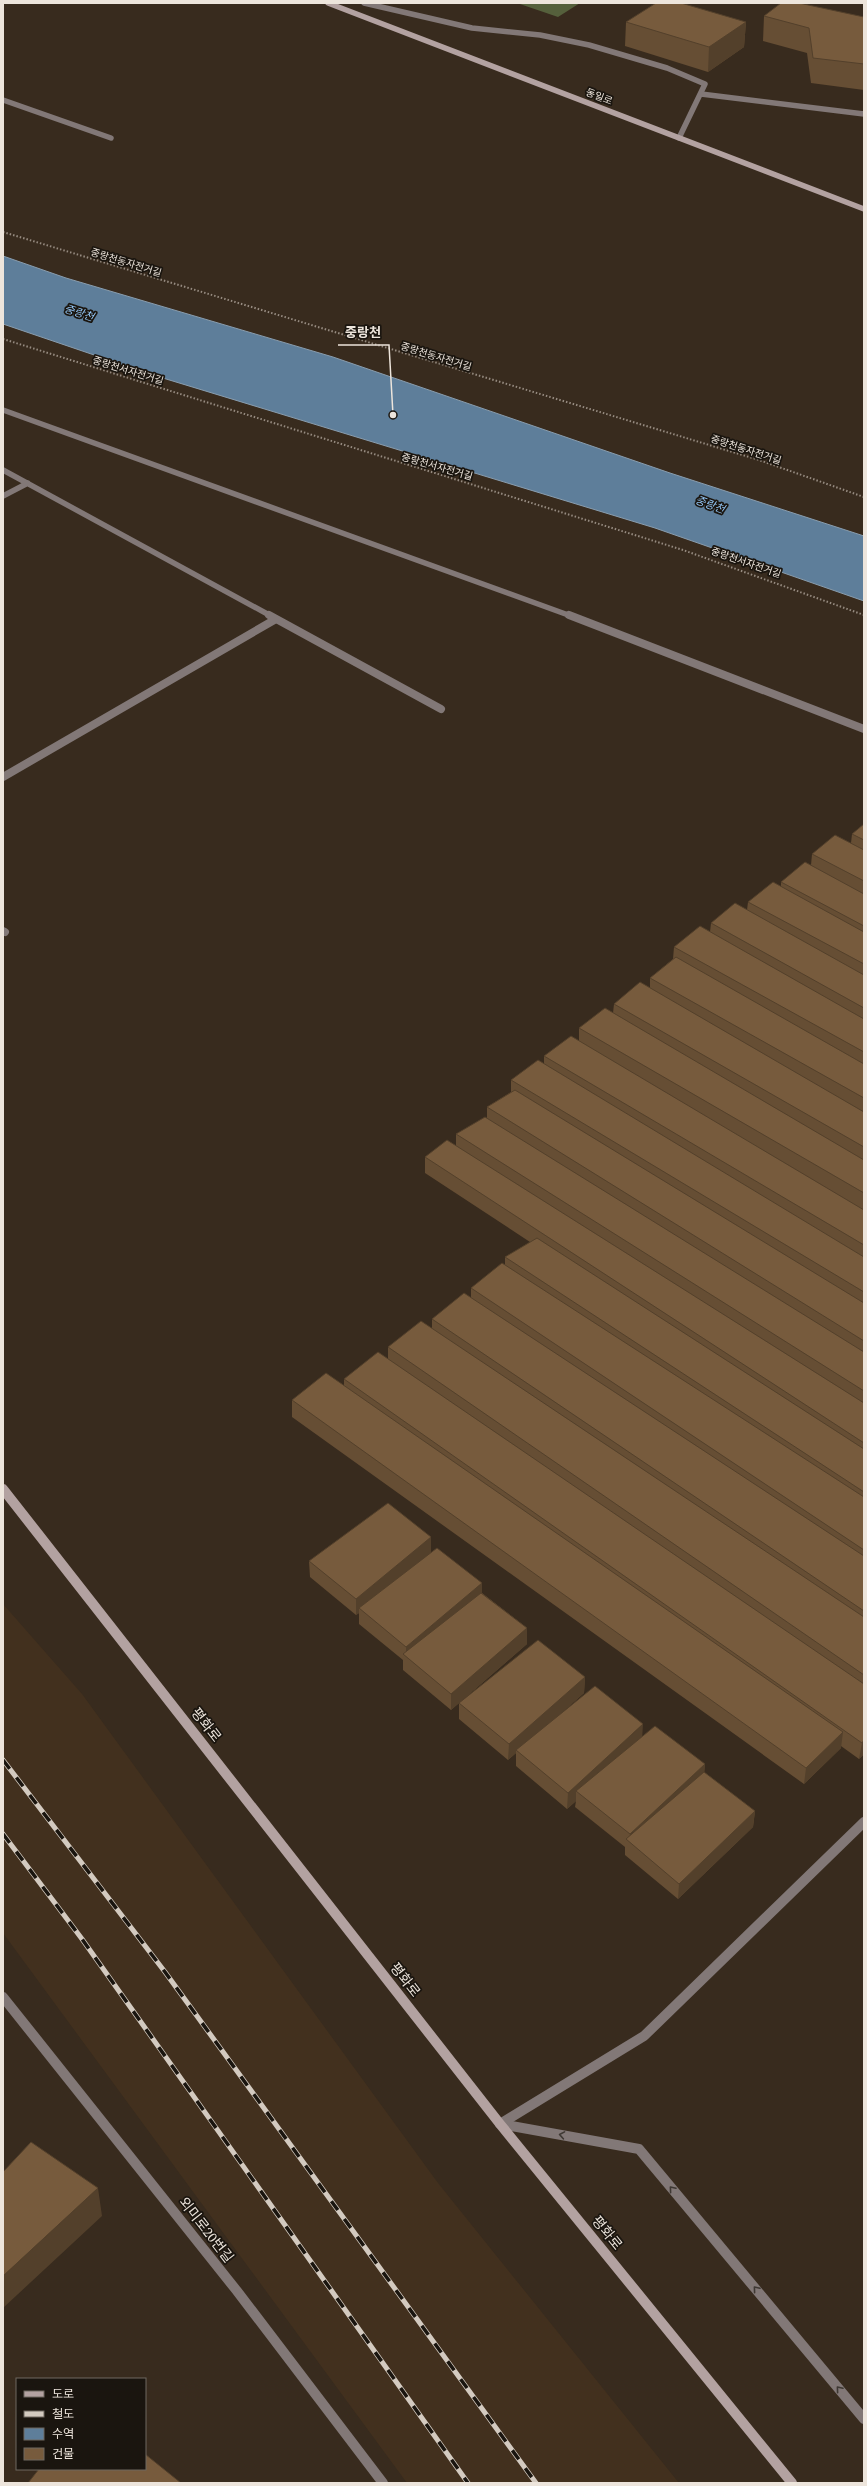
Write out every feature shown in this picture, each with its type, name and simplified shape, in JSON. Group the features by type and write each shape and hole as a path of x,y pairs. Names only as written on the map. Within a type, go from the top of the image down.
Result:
{"main road":[{"name":"동일로","path":"328,3 864,209"},
{"name":"평화로","path":"3,1489 500,2124 792,2483"}],"street":[{"path":"364,3 472,28 540,35 589,45 667,68 705,84 679,138"},
{"path":"701,94 864,114"},
{"path":"3,100 111,138"},
{"path":"3,410 552,608 864,729"},
{"path":"3,470 441,709"},
{"path":"3,496 28,483"},
{"path":"3,777 276,619"},
{"path":"500,2124 644,2036 864,1822"},
{"name":"외미로20번길","path":"3,1997 237,2291 383,2483"},
{"path":"500,2124 639,2149 864,2419"}],"path":[{"name":"중랑천동자전거길","path":"3,232 759,460 864,498"},
{"name":"중랑천서자전거길","path":"3,339 376,456 606,524 759,575 864,616"}],"shaded area":[{"path":"3,1604 82,1694 438,2183 679,2483 407,2483 3,1933"}],"green space":[{"path":"517,3 580,3 558,17"}],"water":[{"name":"중랑천","path":"3,256 66,278 333,357 670,473 864,536 864,601 655,528 153,375 3,324"}],"building":[{"path":"656,3 681,3 746,22 709,47 626,22"},
{"path":"781,3 799,3 864,17 864,64 813,58 809,28 764,16"},
{"path":"864,824 864,840 852,834"},
{"path":"835,835 864,850 864,881 812,854"},
{"path":"805,862 864,894 864,926 781,882"},
{"path":"773,882 864,932 864,964 748,902"},
{"path":"735,903 864,975 864,1008 711,923"},
{"path":"700,926 864,1019 864,1052 674,947"},
{"path":"676,957 864,1064 864,1098 650,978"},
{"path":"640,982 864,1112 864,1147 614,1004"},
{"path":"605,1008 864,1160 864,1193 579,1028"},
{"path":"571,1036 864,1210 864,1245 544,1056"},
{"path":"538,1060 864,1257 864,1292 511,1080"},
{"path":"515,1090 864,1303 864,1341 487,1107"},
{"path":"485,1117 864,1352 864,1391 456,1134"},
{"path":"447,1140 864,1403 864,1443 425,1157"},
{"path":"537,1238 864,1449 864,1492 505,1257"},
{"path":"502,1263 864,1497 864,1550 471,1288"},
{"path":"464,1293 864,1556 864,1611 432,1319"},
{"path":"421,1321 864,1617 864,1675 388,1347"},
{"path":"378,1352 864,1684 864,1740 862,1743 344,1379"},
{"path":"326,1373 843,1732 806,1768 292,1400"},
{"path":"388,1503 431,1537 356,1599 309,1561"},
{"path":"437,1548 482,1583 406,1647 359,1608"},
{"path":"481,1593 527,1628 451,1694 403,1654"},
{"path":"538,1640 585,1677 509,1744 459,1703"},
{"path":"595,1686 643,1724 568,1793 516,1750"},
{"path":"655,1726 705,1764 630,1834 576,1791"},
{"path":"704,1772 755,1811 679,1884 626,1839"},
{"path":"31,2142 98,2188 3,2276 3,2172"},
{"path":"146,2455 181,2483 28,2483 38,2470 146,2470"}],"railway":[{"path":"3,1760 165,1972 536,2483"},
{"path":"3,1834 82,1939 468,2483"}],"place":[{"name":"중랑천","path":"393,415"}]}
